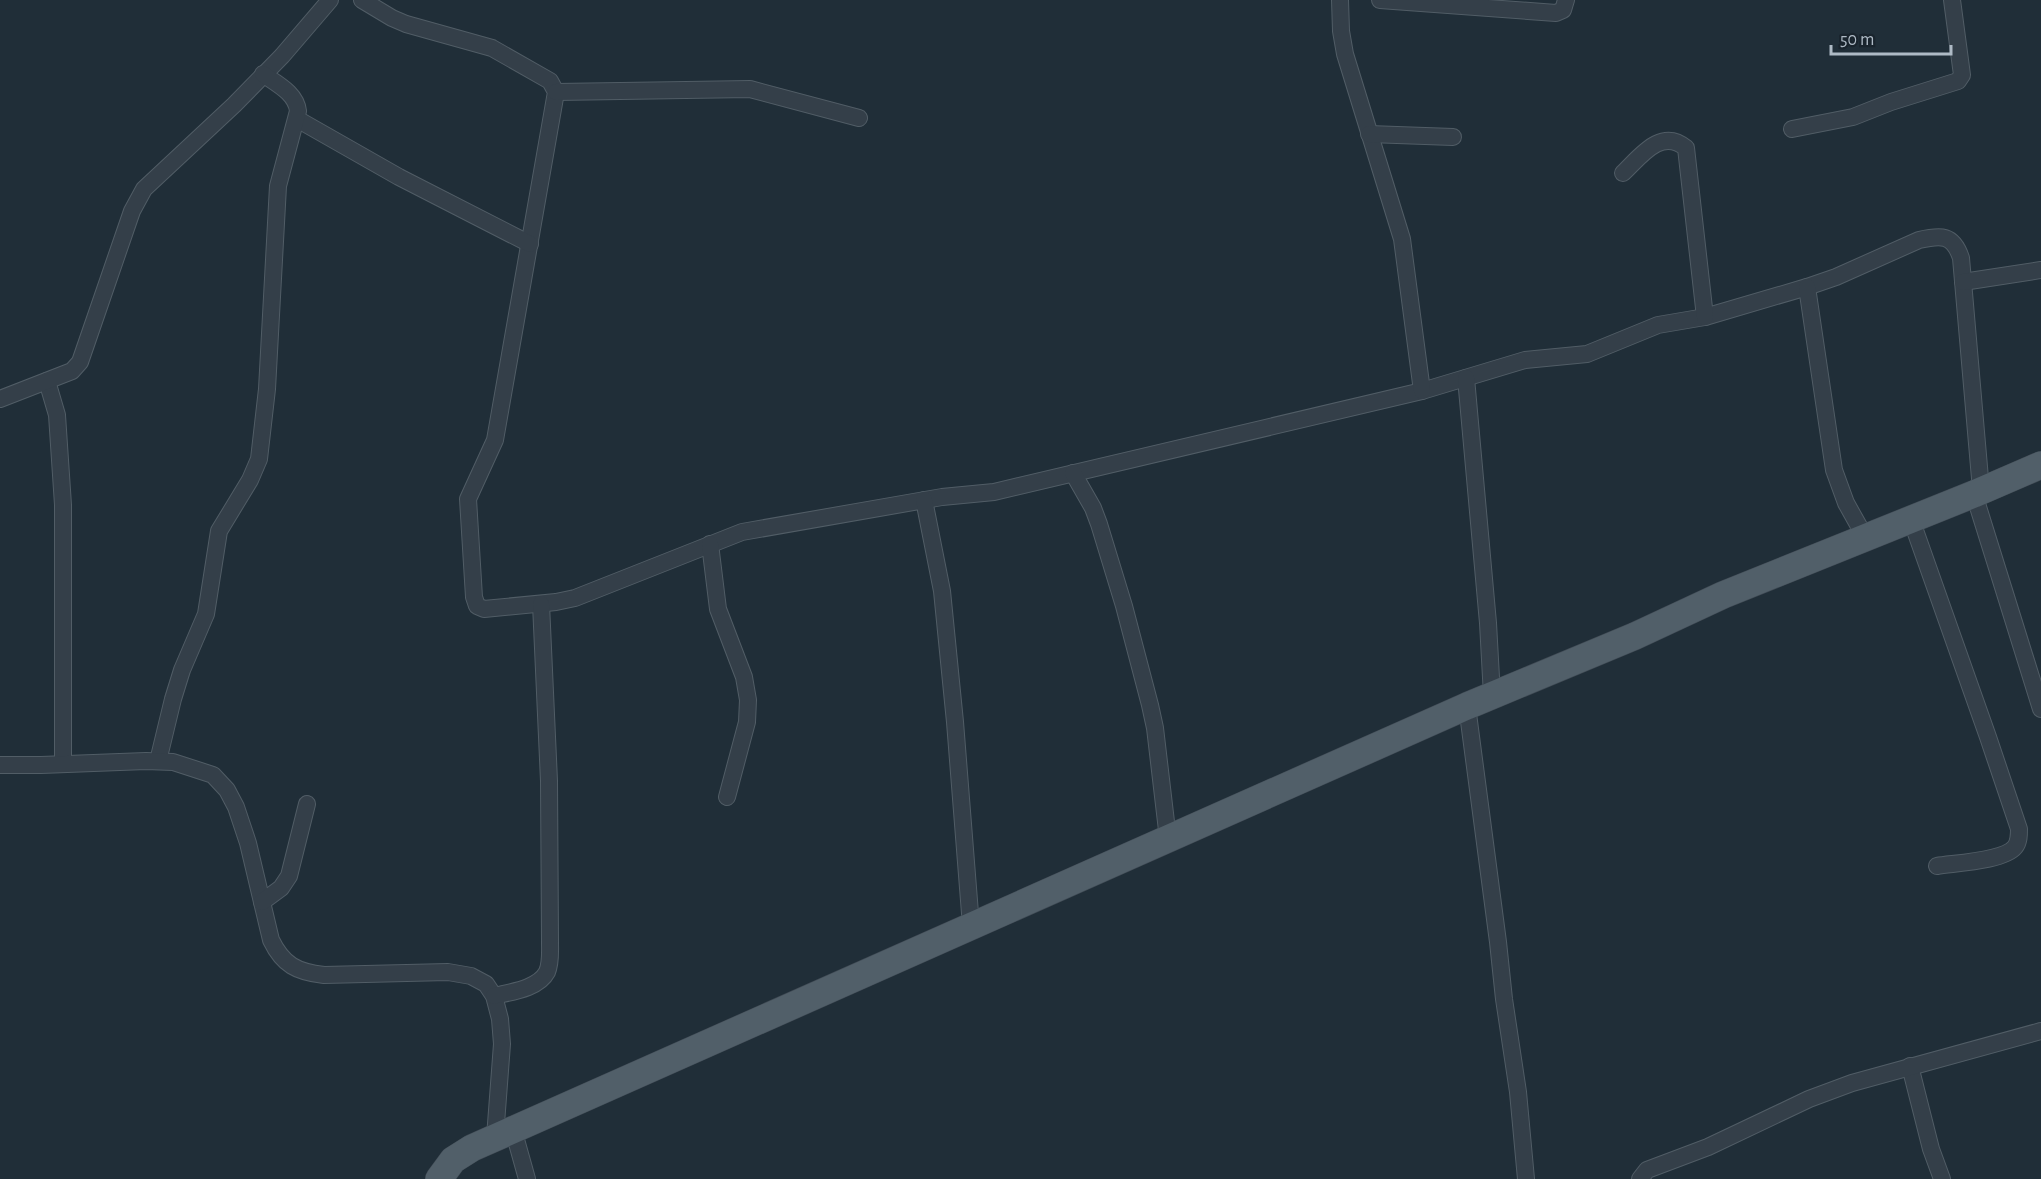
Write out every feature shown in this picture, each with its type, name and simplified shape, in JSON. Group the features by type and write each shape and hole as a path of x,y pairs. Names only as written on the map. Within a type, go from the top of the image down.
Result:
{"main road":[{"path":"439,1179 453,1160 504,1133 1467,706 1635,636 1723,595 2041,465"}],"street":[{"path":"0,399 72,371 80,362 132,211 144,189 234,105 330,0"},
{"path":"362,0 406,24 498,51 550,81 556,92 495,440 469,494 467,504 474,597 477,606 484,609 541,604 574,598 710,544 759,528 924,500 994,492 1422,391 1526,360 1587,354 1658,325 1705,317 1807,287 1836,277 1919,240 1944,237 1953,242 1961,258 1978,492 2041,709"},
{"path":"1340,0 1341,31 1345,54 1402,239 1422,391"},
{"path":"1380,0 1556,13 1563,10 1566,0"},
{"path":"1792,129 1853,117 1891,102 1958,81 1962,75 1952,0"},
{"path":"158,761 182,670 206,614 219,531 250,480 259,459 267,389 279,186 281,171 297,119 297,103 290,94 263,75"},
{"path":"556,92 750,89 859,118"},
{"path":"297,119 399,177 530,243"},
{"path":"1369,134 1453,136"},
{"path":"1623,173 1653,145 1661,141 1680,143 1686,148 1705,317"},
{"path":"1963,282 2041,270"},
{"path":"1807,287 1834,470 1846,502 1864,537"},
{"path":"1466,378 1487,611 1492,696"},
{"path":"47,381 57,415 63,505 63,764"},
{"path":"1073,473 1093,508 1099,524 1152,711 1168,839"},
{"path":"924,500 942,591 971,926"},
{"path":"1911,519 2019,829 2017,843 2007,853 1990,858 1937,866"},
{"path":"710,544 718,609 744,677 748,700 747,722 728,797"},
{"path":"494,996 534,984 547,972 549,963 549,781 541,604"},
{"path":"1467,706 1518,1092 1526,1179"},
{"path":"0,765 158,761 173,762 213,776 227,790 236,807 248,843 271,940 279,955 290,965 306,973 324,975 448,972 471,976 486,984 494,996 500,1019 504,1133 527,1179"},
{"path":"262,902 281,888 289,876 308,804"},
{"path":"1640,1179 1647,1170 1703,1149 1852,1083 2041,1031"},
{"path":"1910,1066 1931,1149 1942,1179"}]}
